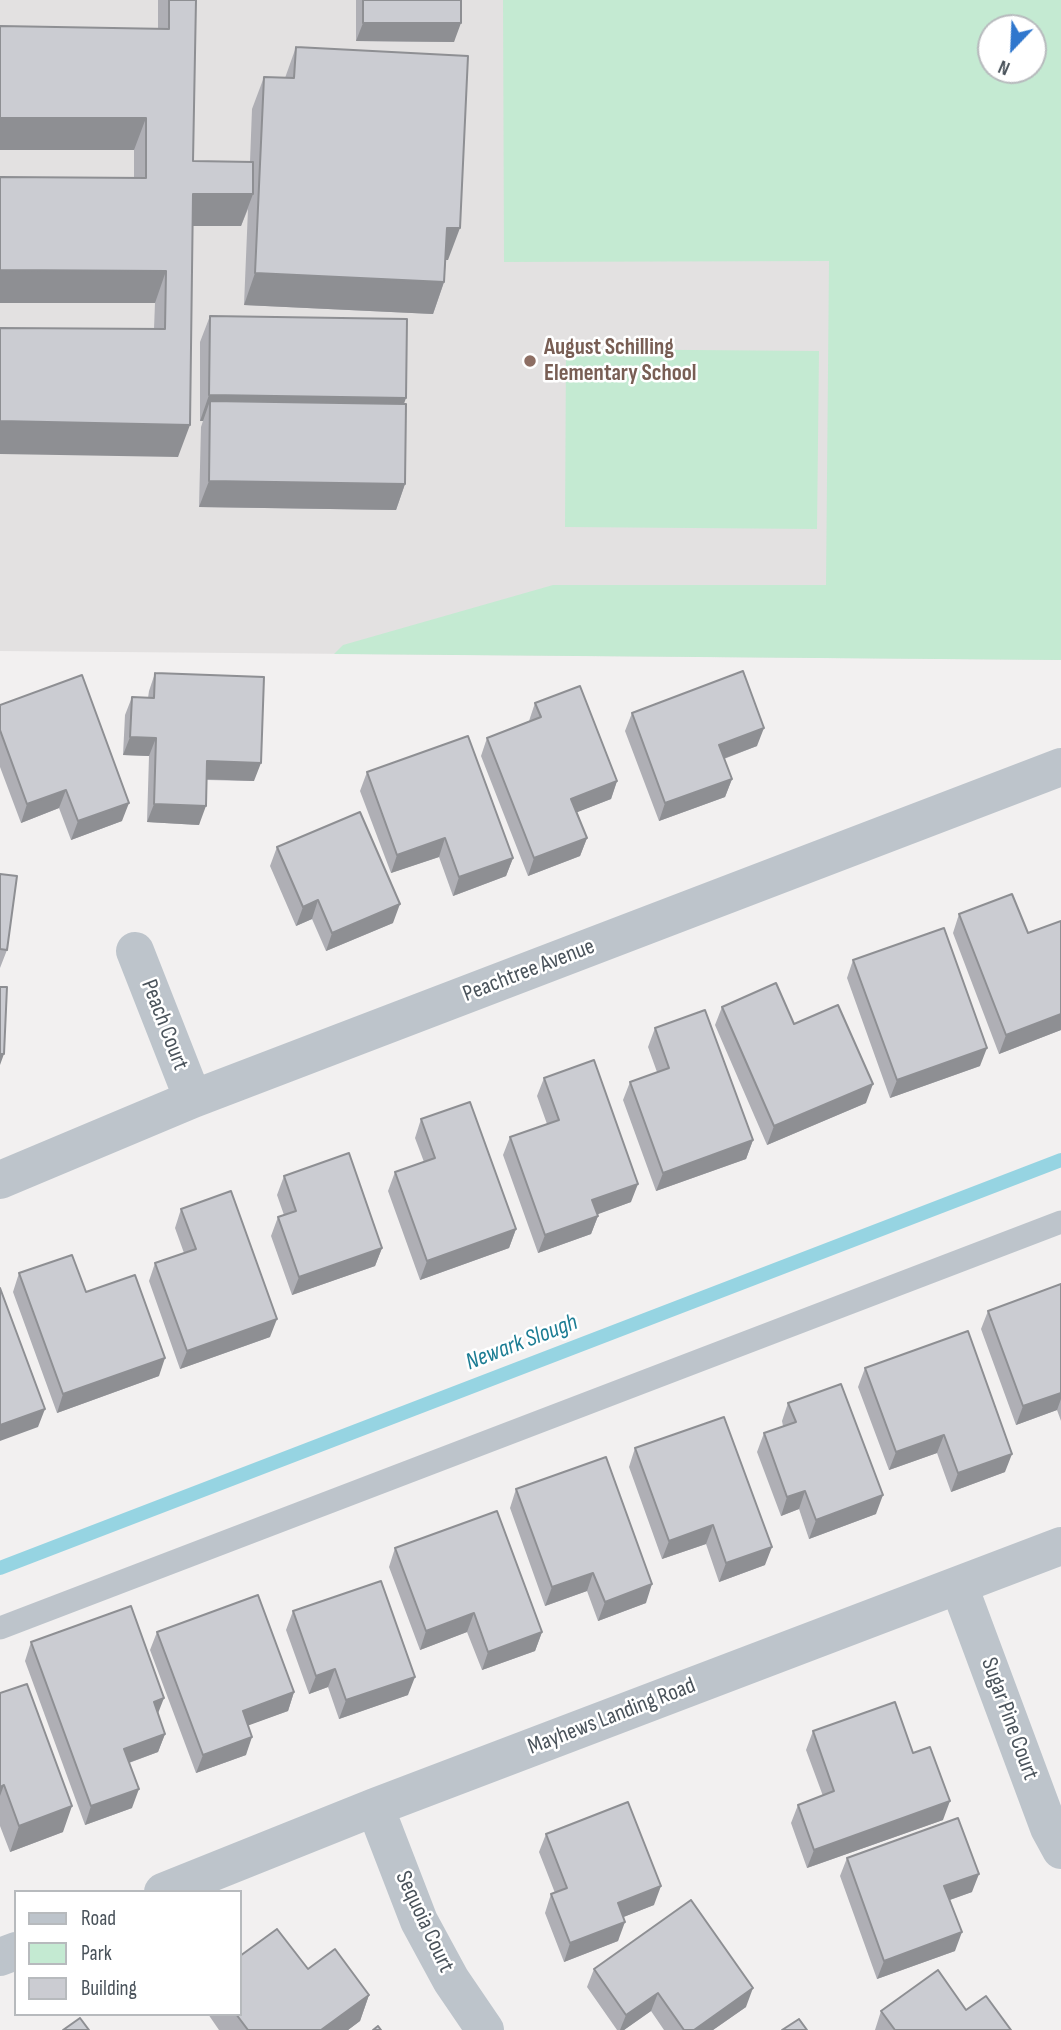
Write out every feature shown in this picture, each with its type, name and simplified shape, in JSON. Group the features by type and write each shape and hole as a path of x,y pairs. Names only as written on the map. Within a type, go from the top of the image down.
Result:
{"street":[{"name":"Peachtree Avenue","path":"0,1180 193,1099 1061,767"},
{"name":"Peach Court","path":"135,951 193,1099"},
{"name":"Mayhews Landing Road","path":"168,1890 375,1807 1061,1546"},
{"name":"Sugar Pine Court","path":"959,1586 1049,1828 1061,1850"},
{"name":"Sequoia Court","path":"375,1807 419,1921 451,1980 485,2030"}],"lane":[{"path":"0,1628 1061,1222"}],"shaded area":[{"name":"August Schilling Elementary School","path":"0,0 1061,0 1061,660 0,651"}],"green space":[{"path":"503,0 1061,0 1061,660 334,654 343,645 553,585 826,585 829,261 504,262"},
{"path":"566,349 819,351 817,529 565,527"}],"building":[{"path":"169,0 196,0 193,161 253,162 253,194 193,194 190,425 0,421 0,328 165,329 166,271 0,270 0,177 146,178 146,118 0,118 0,26 169,29"},
{"path":"363,0 461,0 461,23 363,23"},
{"path":"296,47 468,56 460,228 447,228 444,282 255,273 264,77 294,78"},
{"path":"210,316 407,319 406,398 209,395"},
{"path":"210,401 406,404 405,484 209,481"},
{"path":"743,671 764,728 719,745 732,779 665,803 632,713"},
{"path":"155,673 264,677 261,763 207,761 206,806 154,804 156,738 130,737 132,697 154,698"},
{"path":"82,675 129,803 78,821 66,790 27,804 0,730 0,705"},
{"path":"580,686 617,781 571,799 587,838 534,858 487,738 541,717 535,703"},
{"path":"468,736 513,858 459,877 445,838 397,855 367,772"},
{"path":"360,812 400,904 332,933 318,900 303,907 277,847"},
{"path":"0,874 17,876 7,950 0,949"},
{"path":"1012,894 1028,933 1061,921 1061,1014 1006,1035 959,914"},
{"path":"944,928 987,1048 897,1080 853,960"},
{"path":"776,983 794,1024 838,1005 873,1084 774,1126 722,1007"},
{"path":"0,987 7,987 4,1054 0,1054"},
{"path":"705,1010 753,1140 663,1173 630,1082 669,1068 655,1028"},
{"path":"594,1060 638,1184 592,1200 598,1216 545,1235 510,1137 559,1120 544,1078"},
{"path":"470,1102 516,1229 427,1261 395,1172 435,1158 421,1119"},
{"path":"349,1153 382,1248 299,1277 278,1217 296,1211 284,1176"},
{"path":"231,1191 277,1319 187,1351 155,1263 196,1249 181,1209"},
{"path":"72,1255 86,1292 135,1275 165,1358 63,1394 19,1273"},
{"path":"1061,1284 1061,1393 1023,1406 988,1311"},
{"path":"0,1288 45,1409 0,1425"},
{"path":"968,1331 1012,1454 958,1473 944,1435 896,1452 865,1368"},
{"path":"841,1384 883,1495 816,1520 805,1491 787,1497 764,1433 796,1422 788,1403"},
{"path":"724,1417 772,1547 726,1563 713,1525 669,1541 635,1448"},
{"path":"606,1457 652,1584 605,1602 593,1573 552,1587 516,1489"},
{"path":"497,1511 542,1632 488,1652 474,1613 426,1631 395,1548"},
{"path":"381,1581 415,1677 346,1700 335,1669 316,1676 293,1611"},
{"path":"258,1595 294,1692 243,1711 252,1737 203,1755 157,1632"},
{"path":"131,1606 164,1698 154,1702 165,1734 124,1749 139,1789 91,1806 31,1642"},
{"path":"27,1684 72,1806 19,1826 4,1785 0,1787 0,1693"},
{"path":"895,1702 913,1753 930,1747 950,1801 814,1850 798,1805 834,1791 813,1731"},
{"path":"628,1802 661,1886 618,1903 625,1922 570,1943 551,1894 567,1888 546,1834"},
{"path":"958,1818 979,1874 944,1886 962,1932 884,1961 847,1858"},
{"path":"691,1900 753,1988 694,2030 684,2030 658,1993 626,2015 594,1969"},
{"path":"277,1929 308,1969 335,1949 369,1995 321,2030 248,2030 238,2016 242,2016 242,1955"},
{"path":"938,1970 966,2010 986,1996 1011,2030 895,2030 881,2011"},
{"path":"80,2018 89,2030 63,2030"},
{"path":"799,2019 807,2030 782,2030"}],"waterway":[{"name":"Newark Slough","path":"0,1568 1061,1160"}],"place":[{"name":"August Schilling Elementary School","path":"530,361"}]}
